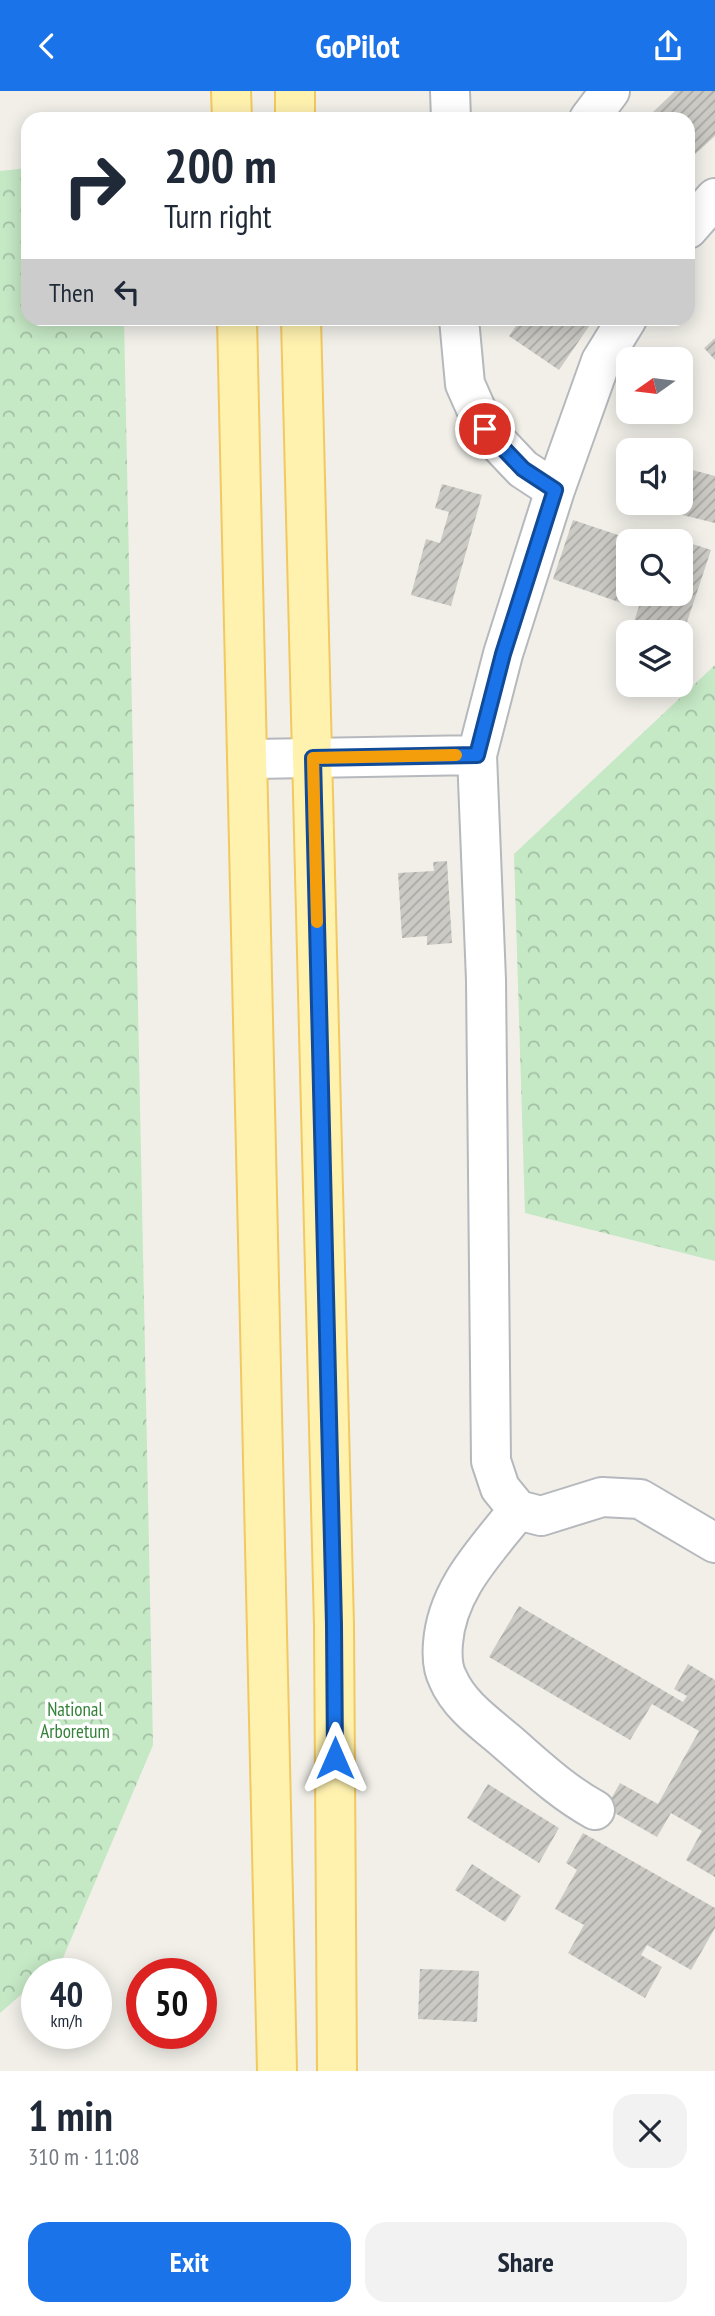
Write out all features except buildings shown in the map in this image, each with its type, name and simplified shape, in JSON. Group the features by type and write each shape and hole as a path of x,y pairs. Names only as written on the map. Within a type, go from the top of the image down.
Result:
{"main road":[{"path":"231,91 232,112"},
{"path":"295,91 295,112"},
{"path":"237,326 277,2071"},
{"path":"301,326 334,1625 337,2071"}],"lane":[{"path":"450,91 451,112"},
{"path":"594,112 610,91"},
{"path":"695,221 715,198"},
{"path":"460,326 465,384 485,429 523,469 555,490"},
{"path":"623,326 601,361 555,490 503,654 477,755 486,980 491,1461 500,1489 518,1510 541,1516 602,1497 640,1499 715,1543"},
{"path":"248,759 477,755"},
{"path":"518,1510 464,1579 450,1606 444,1628 442,1657 448,1679 465,1706 570,1797 595,1810"}],"green space":[{"name":"National Arboretum","path":"21,169 21,326 124,326 153,1745 63,1958 21,1958 21,1995 0,2013 0,171"},
{"path":"715,665 715,1261 525,1213 514,854 681,697 693,697 693,686"}],"slow traffic":[{"path":"317,922 313,758 456,755"}],"route":[{"path":"335,1758 313,758 477,755 503,654 555,490 523,469 485,429"}]}
